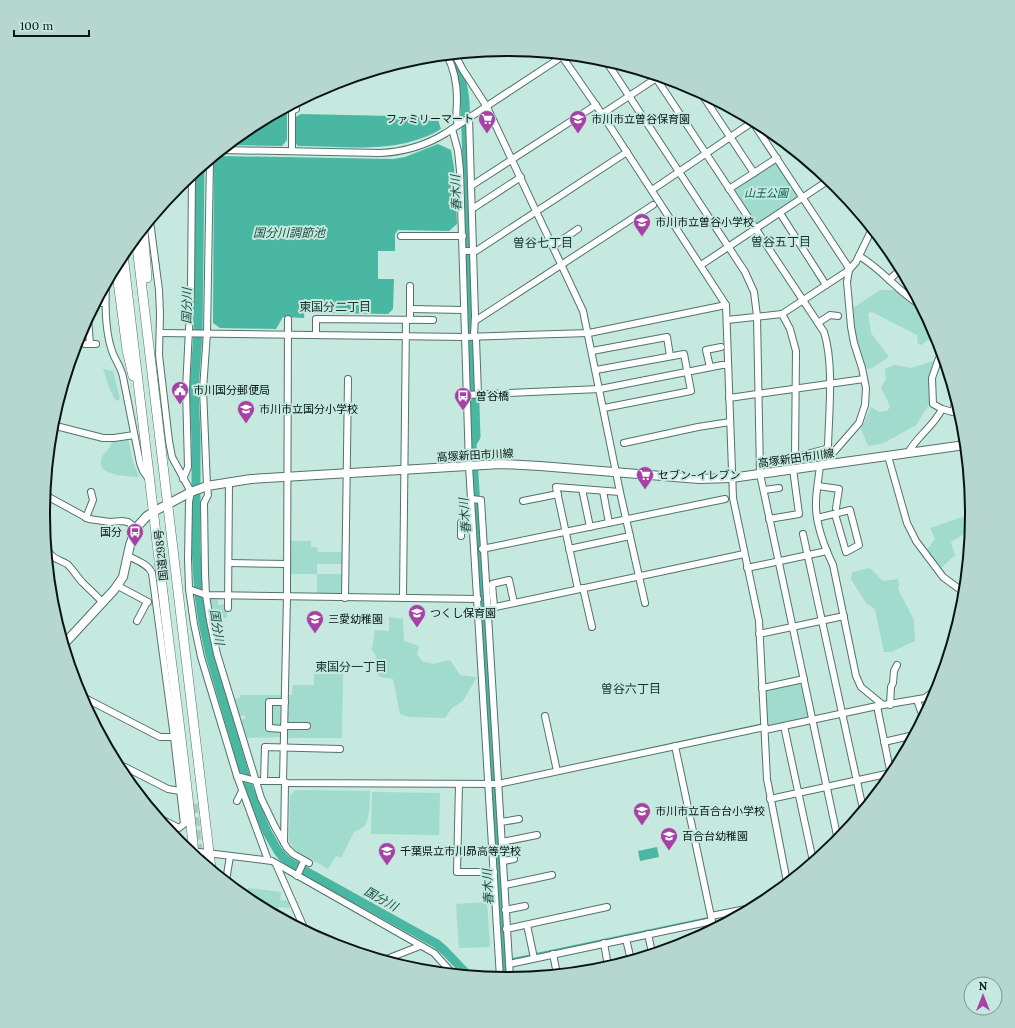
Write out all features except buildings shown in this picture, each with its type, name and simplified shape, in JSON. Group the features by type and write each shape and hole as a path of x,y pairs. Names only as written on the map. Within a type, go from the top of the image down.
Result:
{"highway":[{"path":"144,237 146,265 147,322"},
{"name":"国道298号","path":"137,246 211,862"},
{"name":"国道298号","path":"124,264 192,824 192,845"},
{"path":"117,275 127,350 142,408"}],"main road":[{"name":"高塚新田市川線","path":"68,640 118,586 124,575 130,545 136,528 147,516 191,492 205,487 229,482 288,477 516,464 699,479 731,478 760,470 793,469 960,446"}],"street":[{"path":"457,59 487,107 583,311 589,333 620,492 645,603"},
{"path":"230,150 392,152 422,145 452,129 487,107 558,59"},
{"path":"449,60 455,79 457,100 456,120 464,121"},
{"path":"564,60 602,114 726,305 731,478 733,498 758,621 767,779 787,876"},
{"path":"611,68 749,280 756,300 760,470 778,562 837,831"},
{"path":"602,114 652,80"},
{"path":"660,83 824,332 827,343 830,384 828,446 826,449 795,456 760,470"},
{"path":"707,103 754,173"},
{"path":"471,186 596,105"},
{"path":"292,152 292,111 296,109"},
{"path":"464,121 472,209 464,310 471,337 473,395 472,466 474,499 486,609 495,784 494,872 500,972"},
{"path":"652,190 747,125"},
{"path":"452,129 459,160 463,236 469,251 475,321 474,335 471,337 473,395"},
{"path":"761,133 847,265 851,327 866,388 865,405 859,423 832,454 829,464"},
{"path":"469,251 537,212 627,152"},
{"path":"729,189 777,158"},
{"path":"210,167 204,389 205,487 209,492 204,503 205,595 217,654 254,780 268,814 284,844 293,854 306,862 297,875"},
{"path":"472,209 521,177"},
{"path":"184,479 188,467 186,389 191,332 192,183"},
{"path":"701,265 824,184"},
{"path":"475,321 628,219 653,205"},
{"path":"780,213 826,285"},
{"path":"151,228 160,303 159,355 169,441 172,457 191,492 187,537 194,624 201,657 242,791 261,837 268,860"},
{"path":"553,246 578,229"},
{"path":"727,320 782,314 848,270 856,262 869,234"},
{"path":"401,236 463,236"},
{"path":"859,256 869,262 911,299"},
{"path":"889,280 896,273"},
{"path":"403,598 406,336 410,309 410,286"},
{"path":"105,296 110,342 123,377 140,463 143,471 150,479"},
{"path":"160,333 191,332 471,337 589,333 726,305"},
{"path":"410,309 464,310"},
{"path":"782,314 790,329 795,345 795,456"},
{"path":"818,323 830,315 838,316"},
{"path":"284,844 284,727 288,477 288,319"},
{"path":"316,334 316,319 433,320"},
{"path":"89,329 91,344"},
{"path":"592,351 666,337 670,356"},
{"path":"710,367 706,350 721,346"},
{"path":"596,370 684,354 688,372 691,391 604,408"},
{"path":"938,360 932,378 933,404 942,409 953,412"},
{"path":"473,395 600,389 710,367 728,365"},
{"path":"345,598 348,380"},
{"path":"729,398 864,380"},
{"path":"908,453 913,443 938,417 942,409"},
{"path":"624,443 730,422"},
{"path":"59,428 102,438 134,435"},
{"path":"888,456 906,523 916,541 943,577 959,587"},
{"path":"820,465 816,504 817,518 833,565 856,676 861,687 880,706 884,742 889,766"},
{"path":"769,519 799,514 793,469"},
{"path":"228,608 229,482"},
{"path":"817,518 836,511 850,510 859,545 846,552 836,511 839,489 818,486"},
{"path":"592,627 569,549 556,487 620,492"},
{"path":"764,490 779,488"},
{"path":"582,489 590,527"},
{"path":"603,491 609,523"},
{"path":"86,518 93,500 91,492"},
{"path":"523,501 558,494"},
{"path":"51,498 86,518 128,522 136,528"},
{"path":"474,499 481,500 478,599 486,609"},
{"path":"480,549 725,499"},
{"path":"461,523 461,536"},
{"path":"803,534 809,555 862,803"},
{"path":"569,549 630,536"},
{"path":"747,568 827,551"},
{"path":"486,609 744,554"},
{"path":"52,555 68,565 103,603"},
{"path":"128,556 144,564 152,573 184,824 179,828 172,824"},
{"path":"229,563 287,564"},
{"path":"509,972 505,910 504,861 501,822 495,784 486,609 492,584 509,580 514,603"},
{"path":"118,586 148,602 137,621"},
{"path":"191,589 205,595 228,596 478,599"},
{"path":"759,634 844,616"},
{"path":"890,705 891,687 893,683 894,670 897,665"},
{"path":"762,688 804,679"},
{"path":"238,776 254,780 284,782 495,784 675,746 784,726 926,697"},
{"path":"917,700 921,710"},
{"path":"90,701 160,737 174,737"},
{"path":"285,702 269,702 269,728 307,726"},
{"path":"545,716 557,771"},
{"path":"784,726 813,854"},
{"path":"884,742 907,737"},
{"path":"508,961 553,954 712,921 675,746"},
{"path":"264,781 265,747 340,749"},
{"path":"127,768 168,789 180,791"},
{"path":"770,799 883,775"},
{"path":"459,784 457,872 494,872"},
{"path":"237,802 242,791"},
{"path":"501,822 519,819"},
{"path":"502,842 537,835"},
{"path":"200,852 268,860 434,953 447,968"},
{"path":"227,875 230,856"},
{"path":"504,861 514,859"},
{"path":"276,864 302,922"},
{"path":"505,885 552,875"},
{"path":"505,910 525,906"},
{"path":"506,929 607,907"},
{"path":"711,916 733,912"},
{"path":"527,925 533,956"},
{"path":"648,934 651,948"},
{"path":"626,939 630,955"},
{"path":"604,943 607,961"},
{"path":"392,957 420,946"},
{"path":"553,954 556,969"}],"green space":[{"name":"山王公園","path":"776,162 799,197 757,225 733,190"},
{"path":"880,290 896,290 913,302 931,341 928,340 921,345 918,344 917,335 872,312 868,313 871,333 889,357 870,369 866,368 855,338 853,308"},
{"path":"933,361 935,362 930,403 916,425 884,443 868,446 861,429 871,407 879,412 887,411 890,407 881,388 886,379 885,369 894,365 911,368"},
{"path":"103,369 113,371 120,399 116,401 111,392"},
{"path":"128,438 133,462 139,477 114,474 102,468 101,459 111,446 112,441"},
{"path":"965,516 964,534 951,542 955,555 940,569 926,551 935,539 930,528"},
{"path":"289,541 311,541 311,547 317,547 318,552 344,552 343,564 317,564 317,574 288,574"},
{"path":"870,568 883,581 898,579 898,589 914,620 915,641 891,652 884,652 875,609 866,603 851,579 852,572"},
{"path":"317,574 343,574 343,595 317,596"},
{"path":"210,596 218,597 218,605 227,604 227,618 212,618 209,599"},
{"path":"389,617 403,619 404,641 419,646 417,654 422,661 433,664 450,660 460,675 477,677 463,701 452,708 445,718 409,717 400,714 393,679 380,677 375,669 376,656 372,650 375,630 389,631"},
{"path":"314,674 343,674 342,738 286,738 289,724 286,721 287,695 292,695 293,685 314,685"},
{"path":"804,679 813,720 765,730 762,688"},
{"path":"240,695 283,695 283,699 267,701 266,730 280,731 281,737 244,738 239,721 246,718 244,715 238,717 233,699 240,698"},
{"path":"273,704 282,704 282,724 280,726 272,726 271,706"},
{"path":"295,790 370,791 369,813 365,825 354,832 341,858 336,856 328,869 295,850 289,841 290,796"},
{"path":"372,792 440,793 439,835 371,834"},
{"path":"248,888 281,892 280,900 290,901 289,908 279,907 279,910 248,890"},
{"path":"487,902 490,947 459,948 456,904"}],"water":[{"path":"287,114 287,140 282,146 237,145"},
{"path":"301,114 437,117 441,129 407,143 390,146 298,146 294,141 294,118"},
{"name":"国分川調節池","path":"438,144 451,150 454,168 457,224 449,231 398,230 395,234 395,251 378,251 378,279 394,279 393,309 388,314 325,313 320,307 305,307 304,318 283,317 276,329 220,328 213,323 214,163 223,156 393,159 405,157"},
{"path":"657,847 659,857 640,861 638,851"}],"waterway":[{"name":"春木川","path":"453,59 461,78 465,102 476,437 472,443 476,507 478,510 505,972"},
{"name":"国分川","path":"200,176 198,334 194,389 196,437 196,549 199,595 210,655 249,789 267,832 283,857 289,862 437,944 463,969"},
{"path":"535,954 707,918"},
{"path":"511,959 531,955"}],"tunnel":[{"path":"193,804 198,851"}],"place":[{"name":"ファミリーマート","path":"487,134"},
{"name":"市川市立曽谷保育園","path":"578,134"},
{"name":"市川市立曽谷小学校","path":"642,237"},
{"name":"市川国分郵便局","path":"180,405"},
{"name":"曽谷橋","path":"463,411"},
{"name":"市川市立国分小学校","path":"246,424"},
{"name":"セブン-イレブン","path":"645,490"},
{"name":"国分","path":"135,547"},
{"name":"つくし保育園","path":"417,628"},
{"name":"三愛幼稚園","path":"315,634"},
{"name":"市川市立百合台小学校","path":"642,826"},
{"name":"百合台幼稚園","path":"669,851"},
{"name":"千葉県立市川昴高等学校","path":"387,866"}],"district":[{"name":"曽谷五丁目","path":"781,242"},
{"name":"曽谷七丁目","path":"543,243"},
{"name":"東国分二丁目","path":"335,307"},
{"name":"東国分一丁目","path":"351,667"},
{"name":"曽谷六丁目","path":"631,689"}]}
